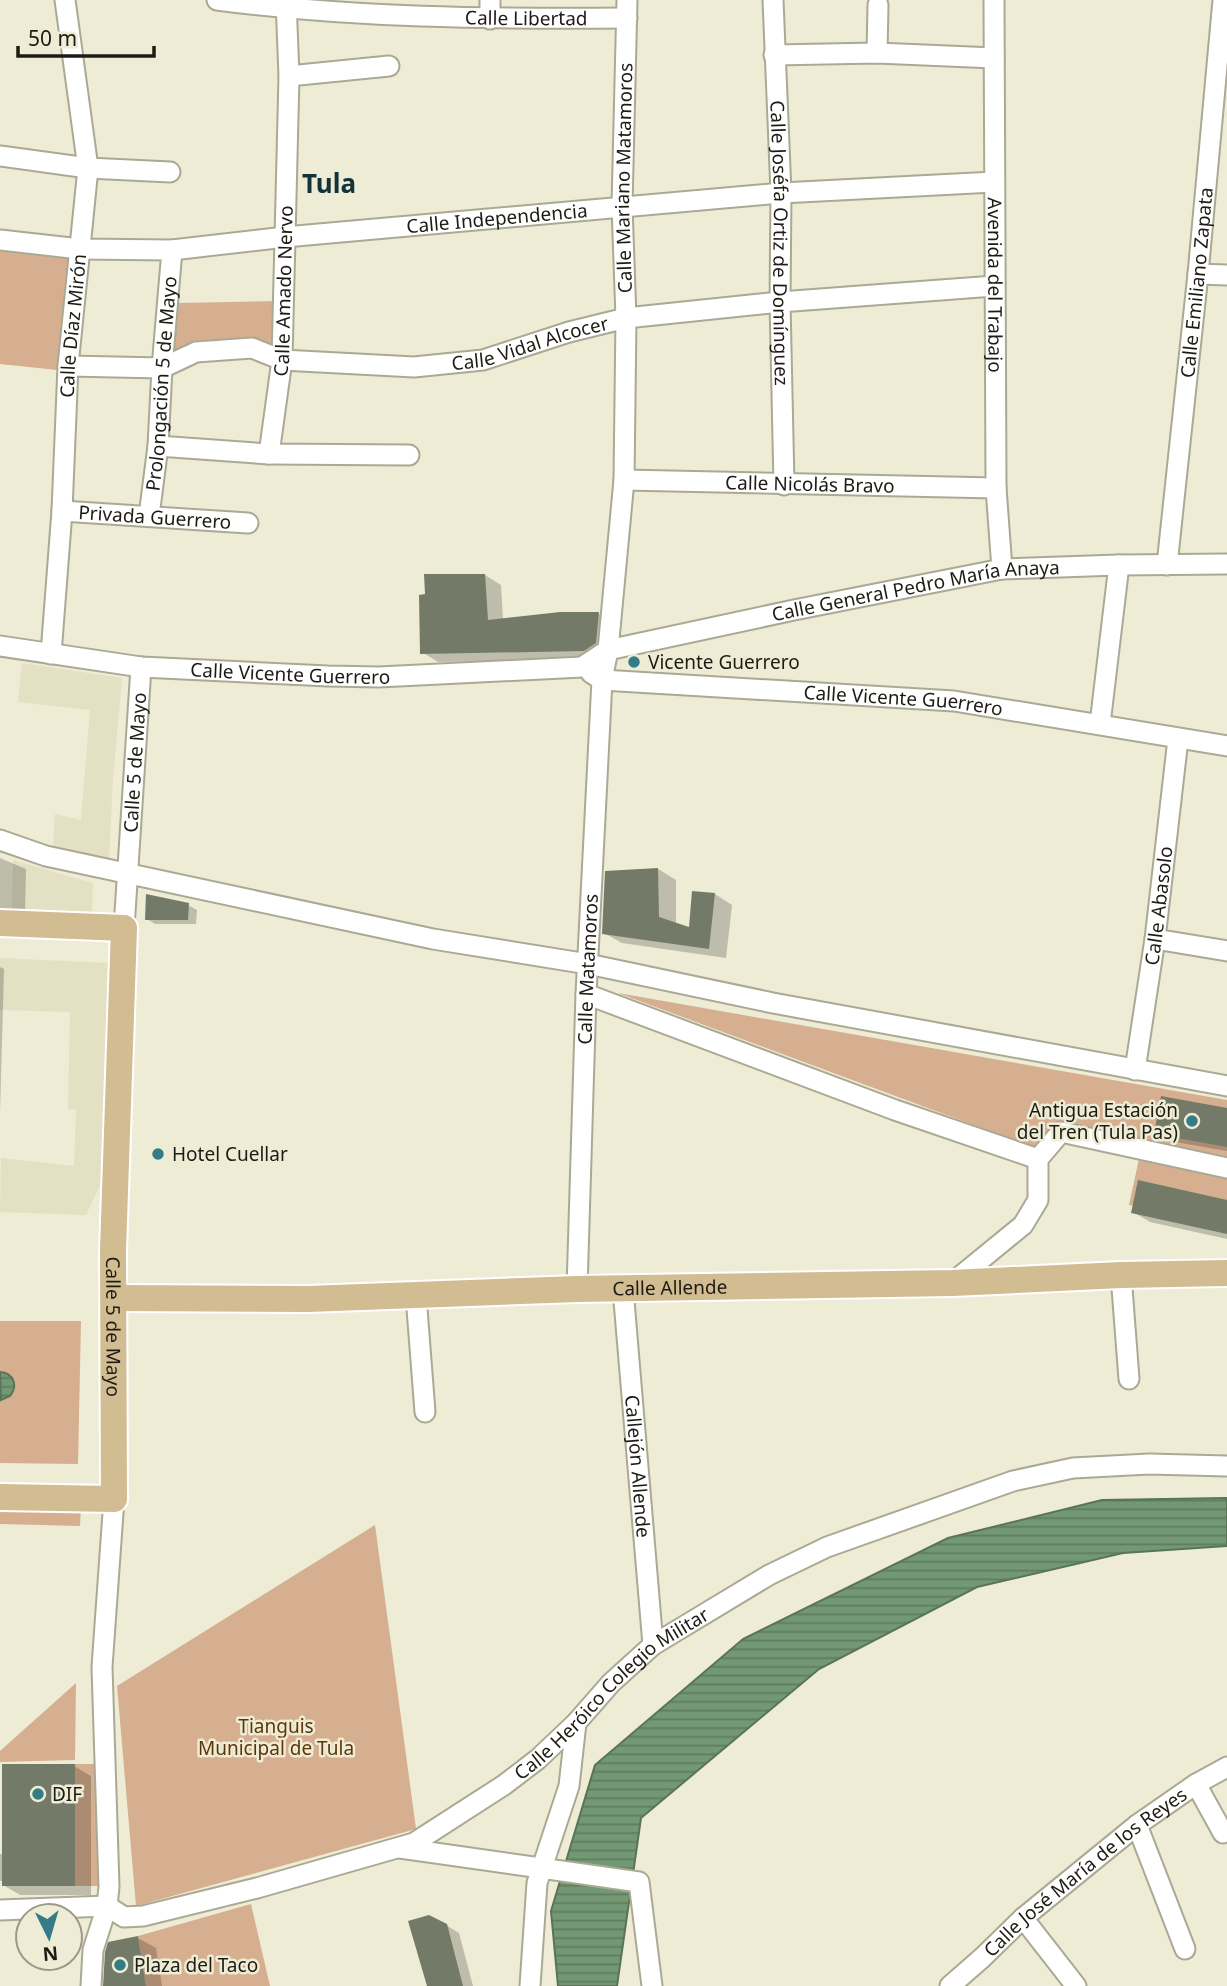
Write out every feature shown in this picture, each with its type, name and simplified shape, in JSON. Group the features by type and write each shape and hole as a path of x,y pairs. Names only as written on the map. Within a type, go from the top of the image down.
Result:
{"main road":[{"path":"0,923 124,928"},
{"name":"Calle 5 de Mayo","path":"114,1499 113,1250 124,928"},
{"name":"Calle Allende","path":"114,1298 222,1300 416,1296 577,1289 952,1283 1227,1273"},
{"path":"0,1497 114,1499"}],"street":[{"name":"Calle Díaz Mirón","path":"51,654 62,511 68,366 88,168 65,0"},
{"name":"Calle Libertad","path":"218,0 286,5 490,10 627,9"},
{"name":"Calle Joséfa Ortiz de Domínguez","path":"773,0 781,193 780,302 784,485"},
{"name":"Avenida del Trabajo","path":"994,0 996,488 1002,569"},
{"name":"Calle Emiliano Zapata","path":"1167,565 1198,274 1223,0"},
{"name":"Calle Amado Nervo","path":"269,454 282,360 289,76 286,5"},
{"path":"877,53 878,5"},
{"name":"Calle Mariano Matamoros","path":"608,650 624,480 625,318 622,206 627,9"},
{"path":"774,55 877,53 994,58"},
{"path":"289,76 389,66"},
{"path":"0,156 88,168 170,172"},
{"name":"Calle Independencia","path":"0,240 80,249 172,250 622,206 781,193 994,182"},
{"name":"Prolongación 5 de Mayo","path":"149,516 158,446 172,250"},
{"path":"1198,274 1227,275"},
{"name":"Calle Vidal Alcocer","path":"68,366 162,368 195,352 252,348 282,360 414,367 483,360 569,332 625,318 780,302 994,286"},
{"path":"158,446 269,454 409,455"},
{"name":"Calle Nicolás Bravo","path":"624,480 996,488"},
{"name":"Privada Guerrero","path":"62,511 248,523"},
{"name":"Calle General Pedro María Anaya","path":"608,650 1002,569 1227,564"},
{"path":"1100,724 1119,565"},
{"name":"Calle Vicente Guerrero","path":"0,646 141,667 379,677 582,667 602,680 954,701 1227,746"},
{"path":"582,667 608,650"},
{"name":"Calle Matamoros","path":"577,1289 586,994 602,680 608,650"},
{"name":"Calle 5 de Mayo","path":"124,928 141,667"},
{"name":"Calle Abasolo","path":"1135,1070 1155,939 1178,739"},
{"path":"0,840 46,856 433,939 588,964 773,1003 1227,1086"},
{"path":"1155,939 1227,951"},
{"path":"586,994 895,1110 1038,1160"},
{"path":"952,1283 1023,1225 1038,1199 1038,1160 1060,1132 1227,1168"},
{"path":"1121,1275 1129,1379"},
{"name":"Callejón Allende","path":"623,1289 653,1646"},
{"path":"416,1296 425,1412"},
{"name":"Calle Heróico Colegio Militar","path":"0,1910 107,1906 124,1917 143,1916 257,1888 414,1843 504,1785 538,1759 576,1723 611,1683 653,1646 769,1575 827,1547 1013,1481 1073,1468 1149,1464 1227,1466"},
{"name":"Calle 5 de Mayo","path":"91,1986 93,1950 107,1906 109,1887 102,1667 114,1499"},
{"path":"530,1986 537,1883 547,1869 569,1786 576,1723"},
{"name":"Calle José María de los Reyes","path":"950,1986 1023,1918 1137,1825 1196,1784 1227,1767"},
{"path":"1196,1784 1223,1833"},
{"path":"1137,1825 1185,1950"},
{"path":"398,1848 639,1882 652,1986"},
{"path":"1023,1918 1076,1986"}],"shaded area":[{"path":"22,663 122,678 109,858 53,848 55,814 81,820 90,710 18,702"},
{"path":"13,860 93,883 92,912 12,908"},
{"path":"0,958 108,963 102,1181 86,1215 0,1212 1,1158 74,1166 76,1110 68,1109 70,1012 0,1010"},
{"path":"0,1372 9,1375 14,1384 10,1396 1,1400"},
{"path":"1227,1498 1227,1546 1123,1553 977,1587 819,1669 641,1818 617,1986 558,1986 551,1911 595,1765 743,1639 948,1538 1102,1500"}],"green space":[{"path":"0,247 69,255 57,370 0,364"},
{"path":"276,301 273,348 250,338 196,341 172,356 175,303"},
{"path":"618,993 1227,1100 1227,1219 1129,1205 1142,1145 1057,1127 1038,1149"},
{"path":"0,1321 81,1321 78,1464 0,1463"},
{"path":"0,1502 81,1506 80,1526 0,1524"},
{"name":"Tianguis Municipal de Tula","path":"375,1525 416,1829 136,1906 117,1686"},
{"path":"76,1683 75,1760 0,1762 0,1751"},
{"path":"75,1764 95,1764 99,1886 75,1886"},
{"path":"251,1904 270,1986 146,1986 138,1936"}],"building":[{"path":"424,574 485,574 488,620 560,612 599,612 596,643 584,651 420,654 419,595 425,594"},
{"path":"658,868 659,917 689,927 692,891 715,893 709,949 602,934 605,871"},
{"path":"146,894 189,903 188,920 145,920"},
{"name":"Antigua Estación del Tren (Tula Pas)","path":"1161,1096 1227,1108 1227,1147 1154,1134"},
{"path":"1138,1180 1227,1200 1227,1234 1131,1213"},
{"path":"2,1764 75,1764 75,1886 2,1886"},
{"path":"429,1915 447,1924 463,1986 427,1986 408,1921"},
{"name":"Plaza del Taco","path":"138,1936 146,1986 103,1986 108,1942"}],"place":[{"name":"Vicente Guerrero","path":"634,662"},
{"name":"Antigua Estación del Tren (Tula Pas)","path":"1192,1121"},
{"name":"Hotel Cuellar","path":"158,1154"},
{"name":"DIF","path":"38,1794"},
{"name":"Plaza del Taco","path":"120,1965"}],"district":[{"name":"Tula","path":"329,184"}]}
